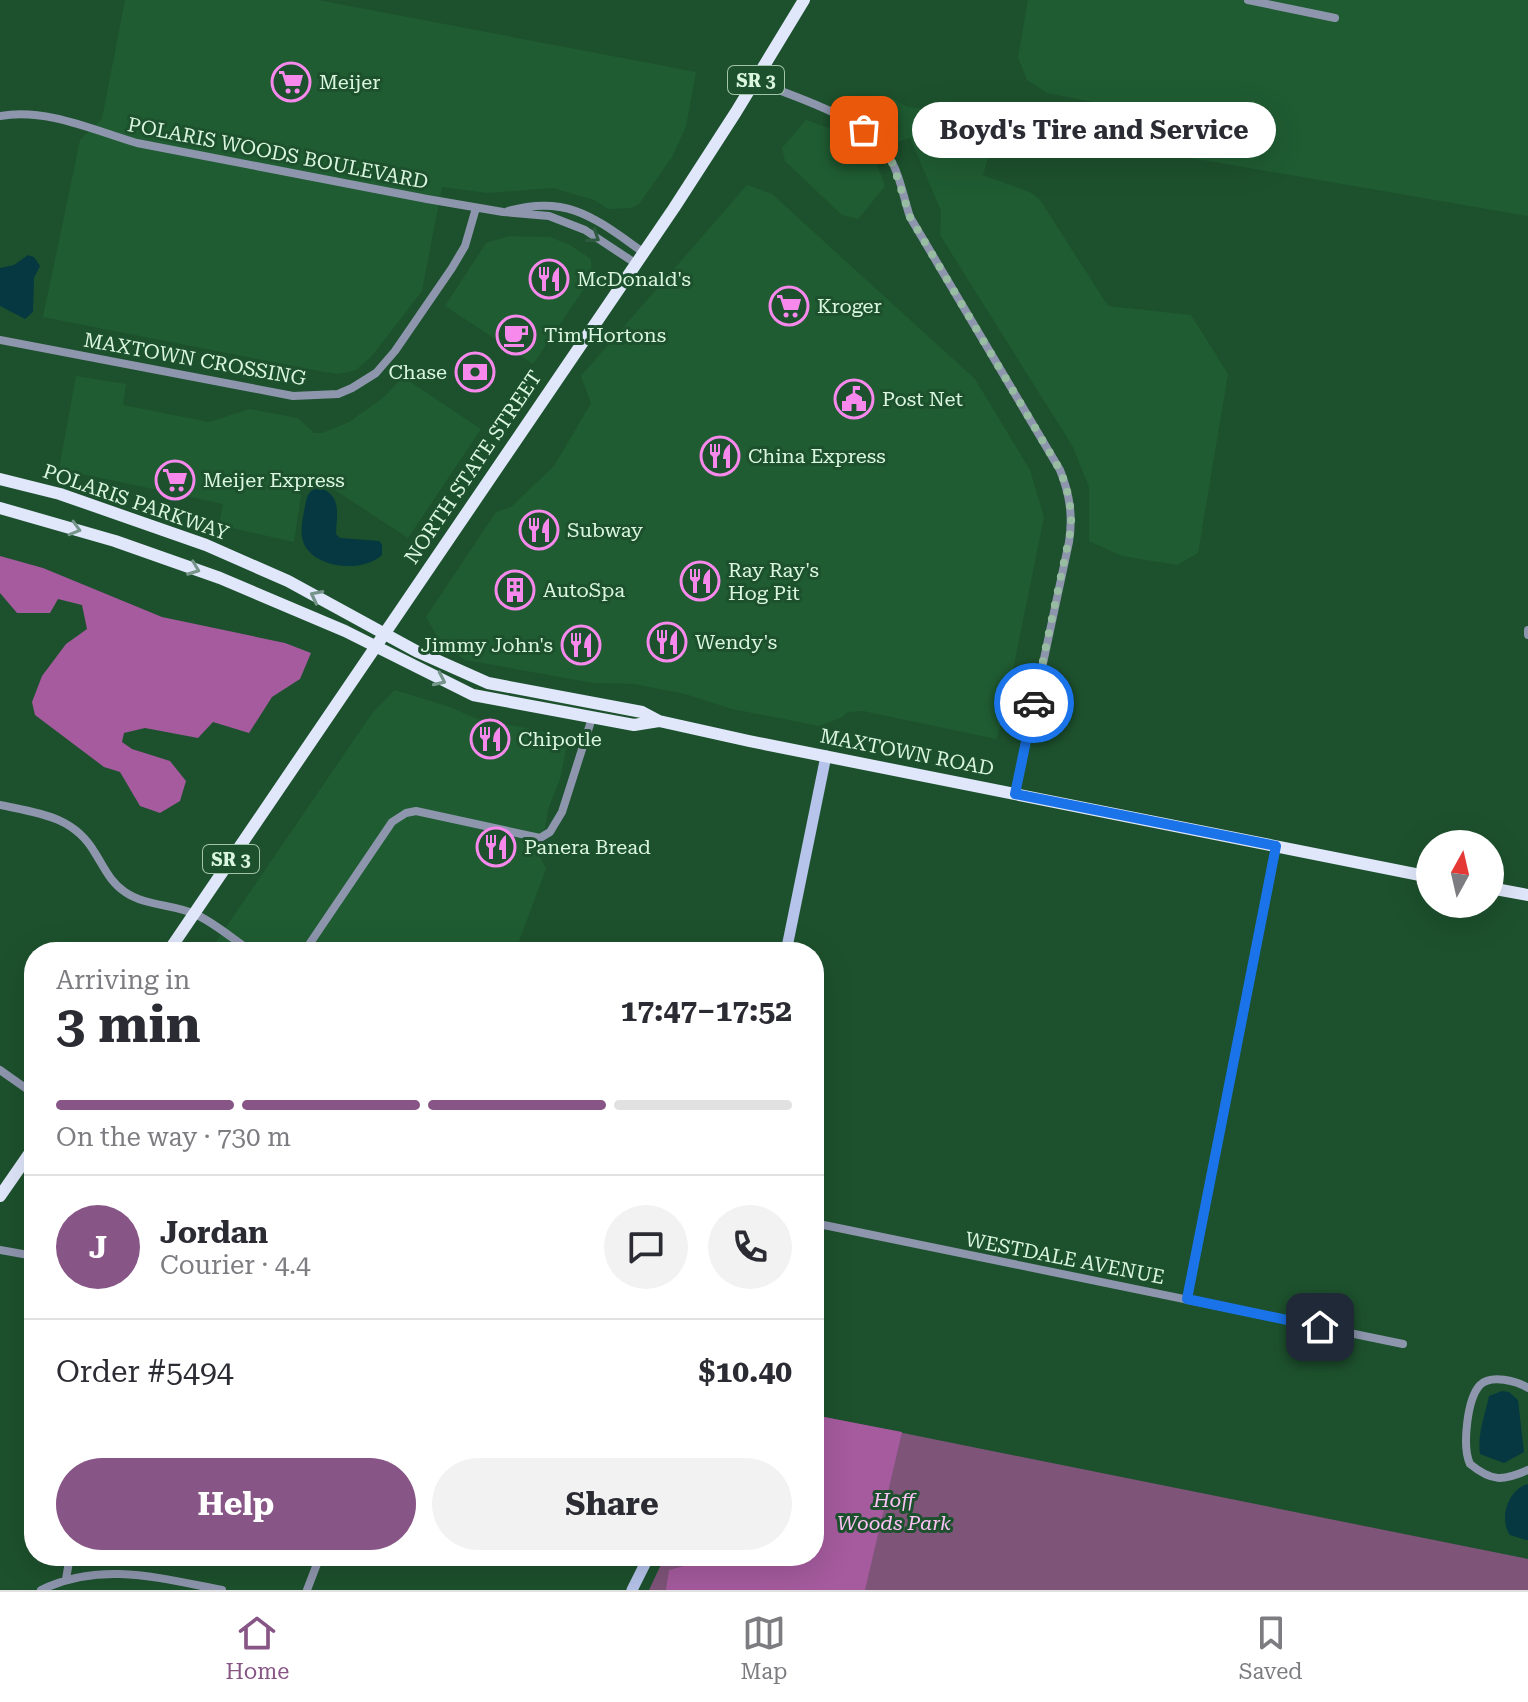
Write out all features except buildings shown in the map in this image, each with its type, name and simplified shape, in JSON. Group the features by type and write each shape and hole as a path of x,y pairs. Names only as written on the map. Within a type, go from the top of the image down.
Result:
{"main road":[{"name":"NORTH STATE STREET","path":"175,942 643,252 756,81 804,0"},
{"name":"POLARIS PARKWAY","path":"0,479 74,498 206,545 288,581 385,633"},
{"path":"0,508 169,559 376,646"},
{"name":"MAXTOWN ROAD","path":"385,633 416,651 488,683 642,712 659,721 826,756 1416,874"},
{"name":"MAXTOWN ROAD","path":"376,646 402,662 473,695 634,725 659,721"},
{"path":"528,707 536,702 592,709 601,705"},
{"path":"1504,891 1528,895"},
{"path":"0,1196 24,1161"}],"street":[{"path":"1248,0 1335,18"},
{"path":"756,81 864,130 885,152 899,179 910,217 1066,485 1072,515 1069,542 1015,794"},
{"name":"POLARIS WOODS BOULEVARD","path":"0,116 25,114 98,129 137,143 476,208 549,216 585,230 635,263"},
{"name":"POLARIS WOODS BOULEVARD","path":"503,212 532,204 554,205 576,211 596,219 643,252"},
{"name":"MAXTOWN CROSSING","path":"0,340 293,396 338,394 376,373 395,351 462,252 476,208"},
{"path":"311,942 392,822 406,813 431,814 540,838 550,832 562,812 592,718"},
{"path":"788,942 826,756"},
{"path":"0,805 65,821 85,837 106,872 123,891 147,902 194,913 237,942"},
{"path":"1187,1299 1276,846"},
{"path":"0,1070 24,1087"},
{"name":"WESTDALE AVENUE","path":"824,1225 1403,1344"},
{"path":"0,1250 24,1254"},
{"path":"1528,1388 1511,1381 1484,1382 1472,1400 1465,1447 1470,1464 1497,1479 1528,1470"},
{"path":"66,1579 68,1566"},
{"path":"307,1590 316,1566"},
{"path":"632,1590 644,1566"},
{"path":"41,1590 66,1579 105,1572 222,1590"}],"shaded area":[{"path":"125,0 318,0 696,72 686,127 672,157 639,204 631,208 608,209 594,200 553,188 488,193 442,187 422,291 372,356 356,370 339,374 43,317 80,140 102,119"},
{"path":"1028,0 1528,0 1528,216 1087,140 1093,102 1047,93 1027,80 1018,57"},
{"path":"882,96 908,107 951,112 990,125 995,134 983,175 1030,192 1040,200 1108,306 1191,315 1228,374 1198,553 1177,565 1122,556 1089,541 1089,487 1073,447 940,235 941,211 910,138 897,142 872,115 873,103"},
{"path":"806,120 846,134 874,157 885,186 858,219 842,215 785,161 782,148"},
{"path":"747,185 772,194 975,379 1030,470 1044,517 1003,719 996,739 863,711 848,712 819,726 732,709 685,694 634,684 593,683 465,660 440,642 426,617 496,512 511,507 554,466 591,403 581,376"},
{"path":"509,236 550,237 570,245 591,259 592,277 533,364 445,306 486,243"},
{"path":"76,376 126,384 123,405 209,422 250,409 298,418 314,433 349,422 383,398 403,377 481,429 408,538 329,486 303,482 294,542 219,525 223,504 59,469"},
{"path":"0,556 43,568 162,617 285,643 311,653 300,679 272,697 249,733 213,722 198,738 145,728 124,733 122,742 132,749 170,761 186,781 180,801 160,813 140,806 120,772 104,767 35,715 32,702 42,676 66,644 87,629 82,605 58,599 50,613 17,613 0,593"},
{"path":"395,690 477,719 563,735 568,740 560,779 548,809 540,857 546,869 519,942 216,942 373,712"},
{"path":"824,1417 902,1432 865,1590 666,1590 669,1570 684,1566 824,1566"}],"green space":[{"name":"Hoff Woods Park","path":"824,1417 1528,1559 1528,1590 649,1590 660,1566 824,1566"}],"water":[{"path":"28,255 34,257 40,266 34,278 33,312 25,319 0,306 0,268 14,265"},
{"path":"318,487 326,490 335,500 336,534 340,538 379,541 382,555 363,564 340,566 319,559 310,552 304,544 302,525 307,497"},
{"path":"1509,1392 1518,1400 1524,1452 1504,1463 1480,1454 1479,1447 1489,1396"},
{"path":"1528,1484 1526,1540 1510,1535 1505,1513 1515,1492"}],"way so far":[{"path":"864,130 893,164 910,217 1066,485 1072,515 1071,529 1034,703"}],"place":[{"name":"Meijer","path":"291,82"},
{"name":"Boyd's Tire and Service","path":"864,130"},
{"name":"McDonald's","path":"549,279"},
{"name":"Kroger","path":"789,306"},
{"name":"Tim Hortons","path":"516,335"},
{"name":"Chase","path":"475,372"},
{"name":"Post Net","path":"854,399"},
{"name":"China Express","path":"720,456"},
{"name":"Meijer Express","path":"175,480"},
{"name":"Subway","path":"539,530"},
{"name":"Ray Ray's Hog Pit","path":"700,581"},
{"name":"AutoSpa","path":"515,590"},
{"name":"Wendy's","path":"667,642"},
{"name":"Jimmy John's","path":"581,645"},
{"name":"Chipotle","path":"490,739"},
{"name":"Panera Bread","path":"496,847"}],"route":[{"path":"1034,703 1015,794 1276,846 1187,1299 1320,1327"}]}
